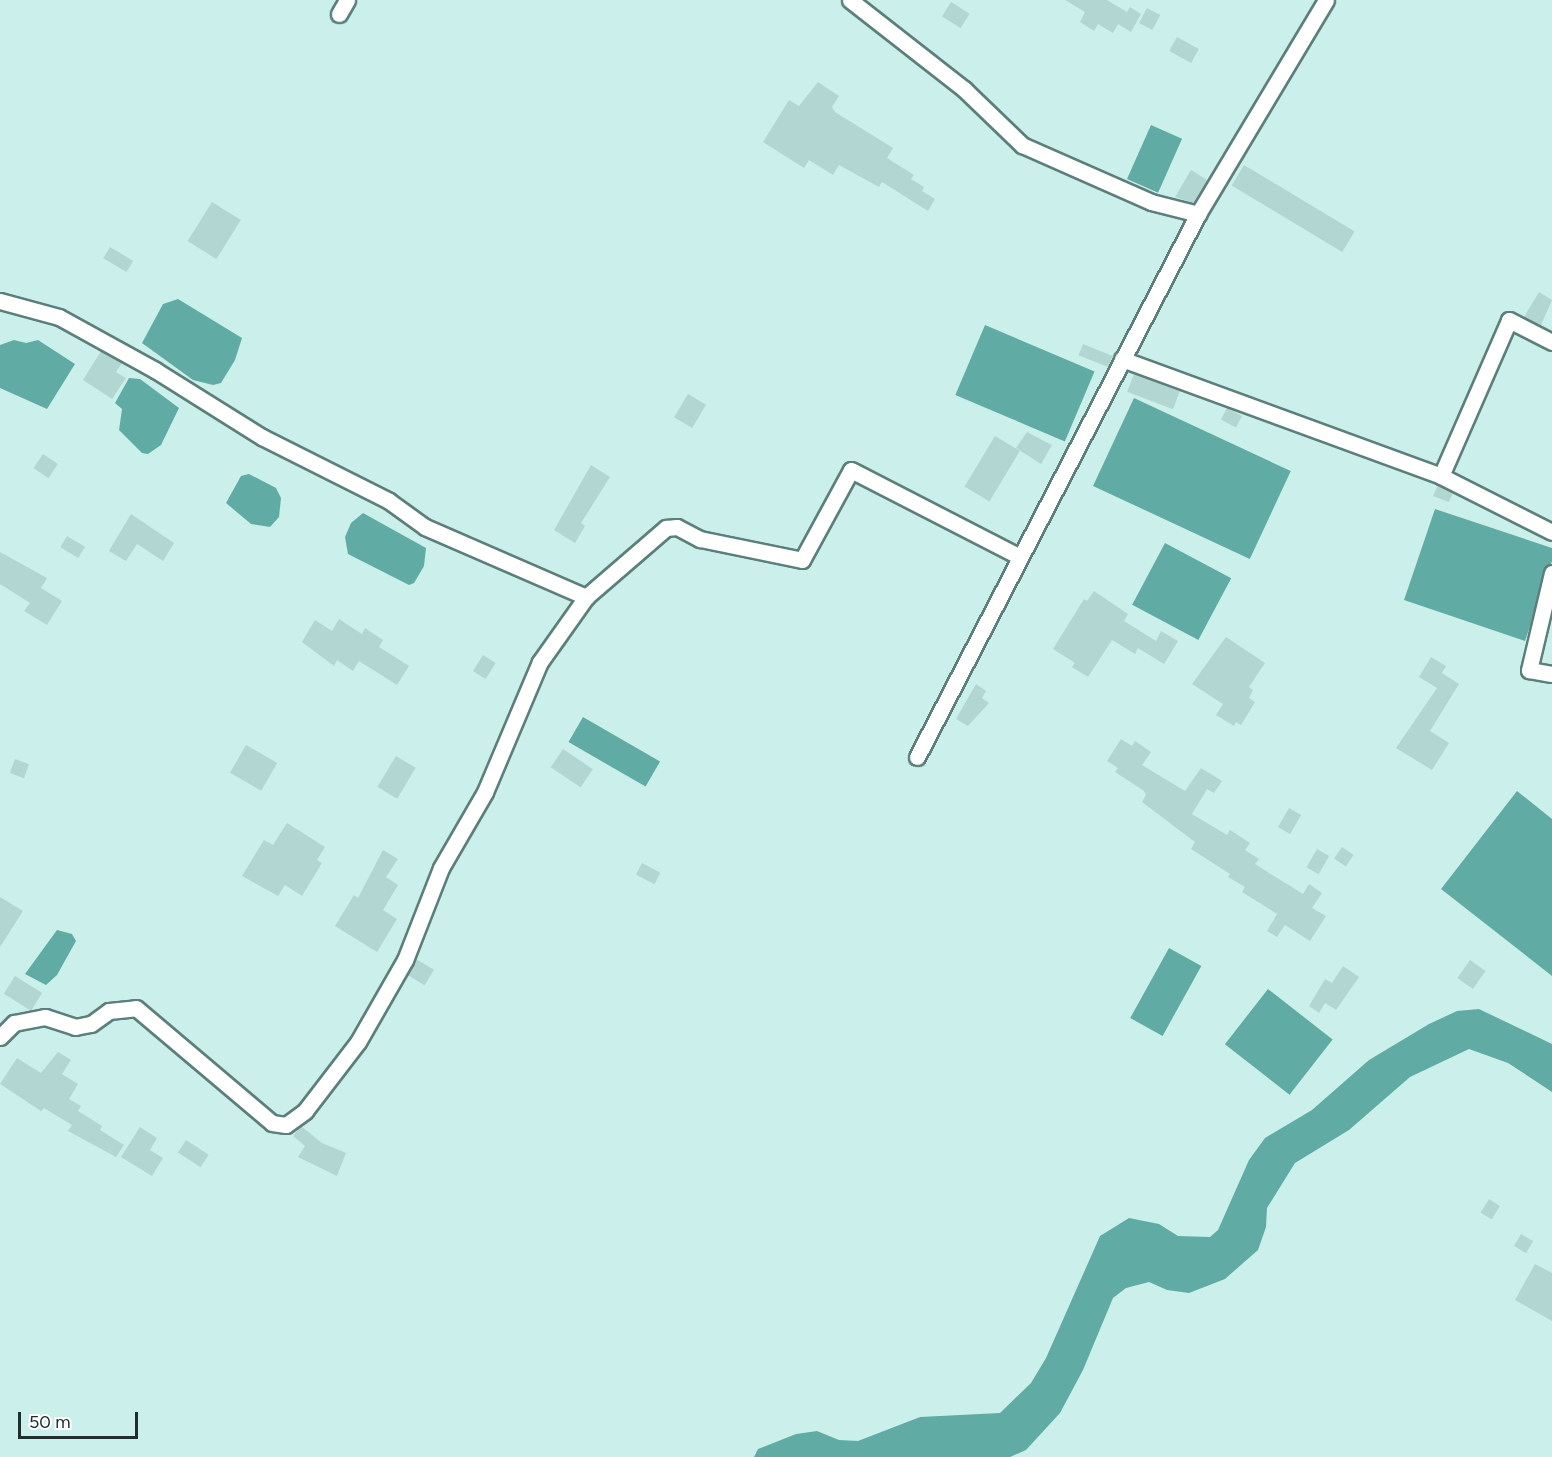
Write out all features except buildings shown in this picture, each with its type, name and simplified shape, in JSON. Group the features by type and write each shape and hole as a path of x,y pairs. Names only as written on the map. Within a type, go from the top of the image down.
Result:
{"street":[{"path":"339,14 347,0"},
{"path":"850,0 964,89 1022,146 1151,202 1198,214"},
{"path":"917,757 1198,214 1326,0"},
{"path":"0,301 59,317 155,370 262,438 389,501 425,527 586,597"},
{"path":"1441,476 1509,320 1552,342"},
{"path":"1122,359 1441,476 1552,532"},
{"path":"0,1037 14,1023 45,1017 75,1027 91,1024 109,1011 136,1008 272,1123 286,1125 305,1111 358,1042 405,960 441,868 485,792 540,662 586,597 666,528 677,527 700,539 802,560 851,470 1020,557"},
{"path":"1552,573 1529,670 1552,674"}],"water":[{"path":"1151,125 1182,139 1158,193 1127,179"},
{"path":"178,299 242,338 235,360 221,383 213,385 193,380 142,343 163,304"},
{"path":"985,325 1095,371 1065,441 955,395"},
{"path":"14,340 26,343 38,340 75,364 47,409 0,388 0,345"},
{"path":"129,378 140,379 179,408 161,445 148,454 142,453 119,430 122,409 115,403"},
{"path":"1134,398 1291,471 1250,559 1093,486"},
{"path":"249,474 276,488 281,498 279,517 270,527 251,524 226,503 241,476"},
{"path":"1435,509 1552,548 1552,561 1525,641 1404,600"},
{"path":"363,513 426,548 424,566 414,583 409,585 348,554 345,537 351,523"},
{"path":"1165,543 1231,578 1198,640 1132,605"},
{"path":"583,717 660,762 646,787 568,742"},
{"path":"1517,791 1552,819 1552,976 1441,889"},
{"path":"57,930 72,934 76,941 57,975 46,985 25,974"},
{"path":"1169,948 1201,966 1163,1036 1130,1018"},
{"path":"1268,989 1333,1039 1290,1095 1225,1044"},
{"path":"1479,1009 1552,1044 1552,1092 1508,1063 1469,1049 1410,1077 1349,1130 1295,1163 1267,1208 1266,1227 1258,1250 1225,1279 1189,1293 1167,1290 1149,1282 1126,1288 1113,1298 1083,1370 1060,1413 1026,1450 1010,1457 754,1457 758,1449 796,1434 817,1431 839,1440 858,1441 920,1417 1000,1413 1031,1383 1046,1358 1100,1236 1129,1218 1159,1224 1178,1236 1210,1237 1218,1230 1249,1160 1265,1138 1312,1110 1369,1060 1429,1024 1457,1011"}]}
